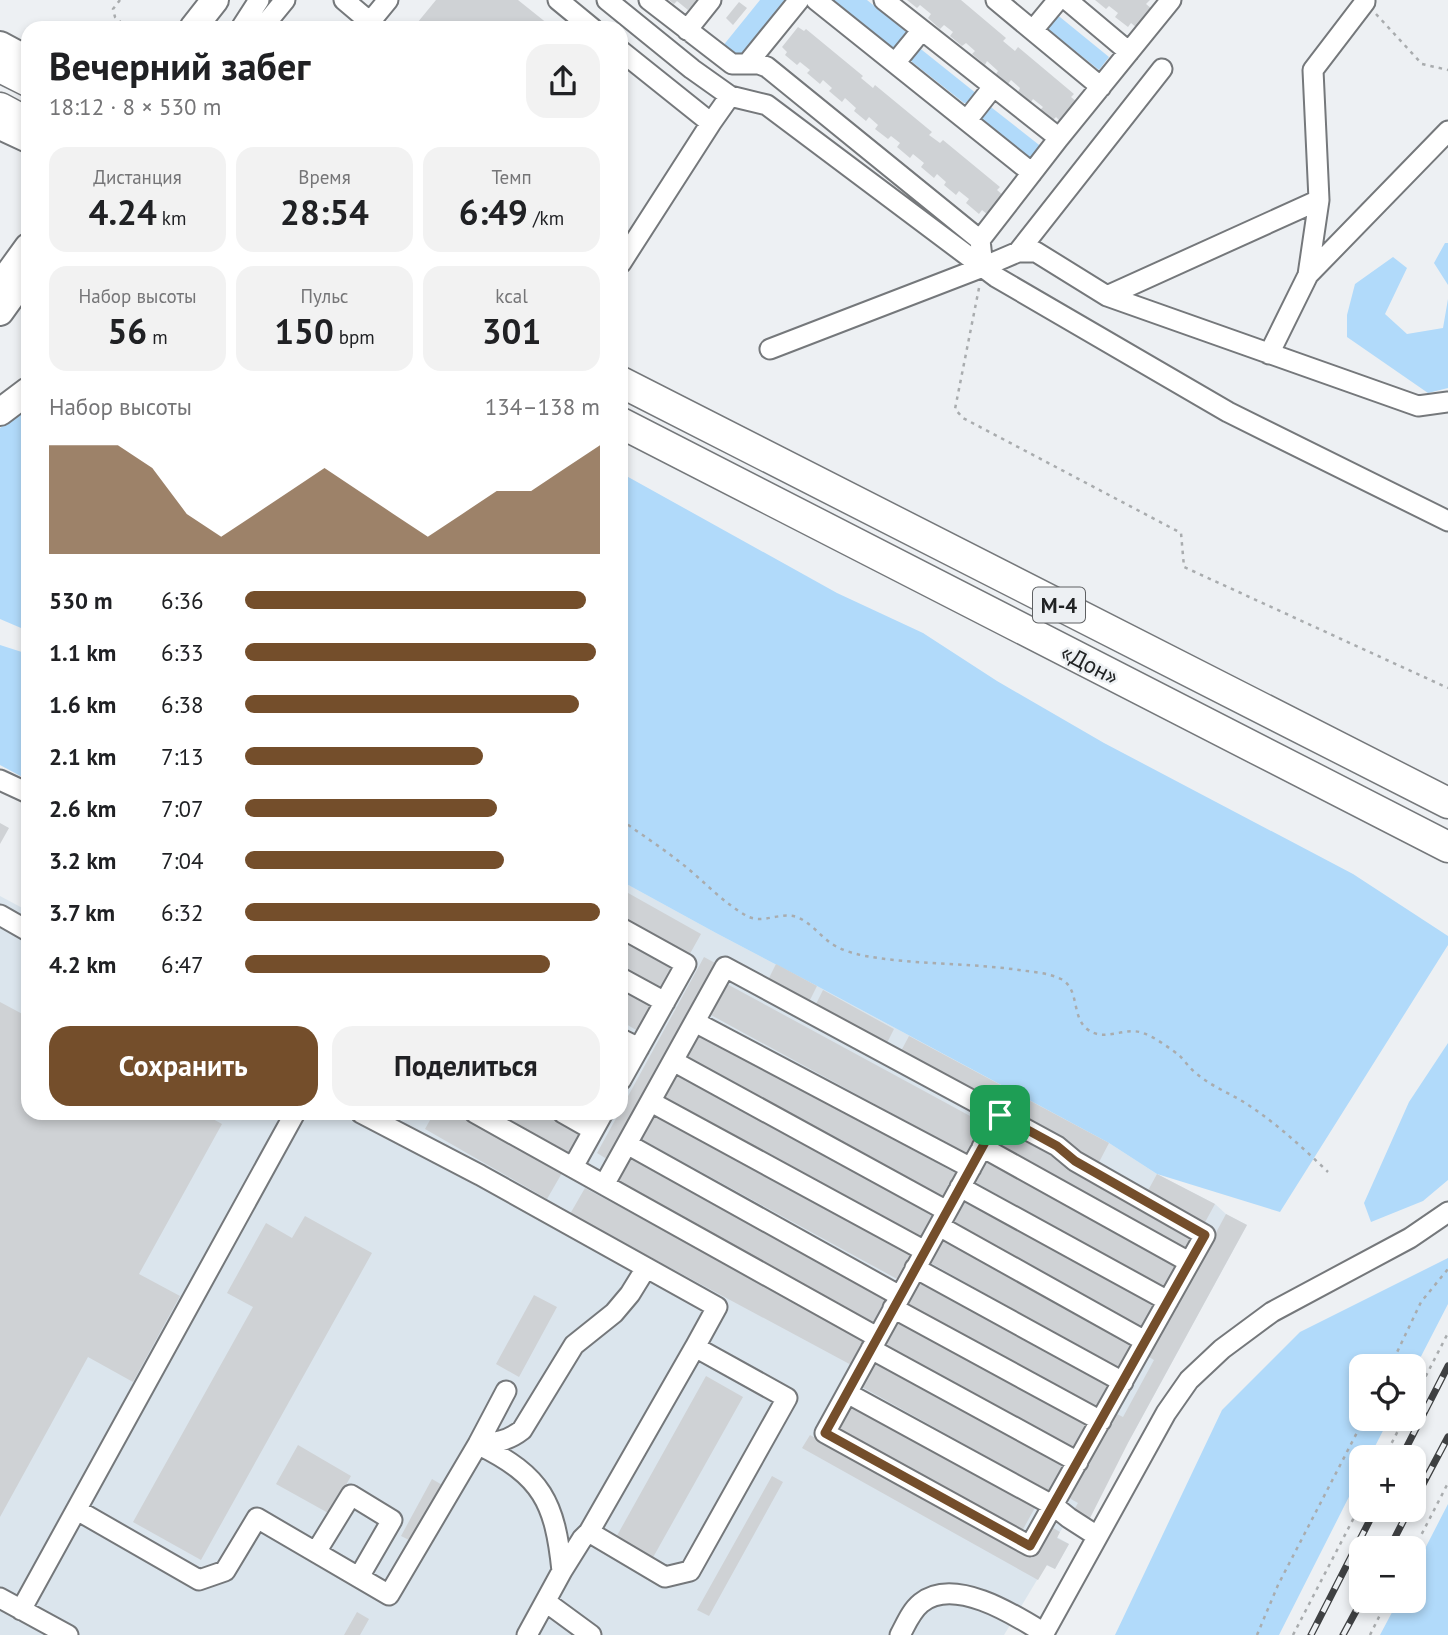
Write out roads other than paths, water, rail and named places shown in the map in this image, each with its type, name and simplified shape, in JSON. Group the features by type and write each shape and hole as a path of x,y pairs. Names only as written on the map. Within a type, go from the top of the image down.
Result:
{"highway":[{"path":"0,67 21,78"},
{"path":"0,108 21,119"},
{"name":"«Дон»","path":"628,386 1448,803"},
{"name":"«Дон»","path":"628,427 1448,847"}],"main road":[{"path":"198,21 215,0"},
{"path":"217,21 233,0"},
{"path":"0,45 21,56"},
{"path":"0,126 21,136"},
{"path":"0,276 21,254"},
{"path":"0,286 21,256"},
{"path":"0,312 21,283"},
{"path":"0,412 21,396"}],"street":[{"path":"245,21 259,0"},
{"path":"268,21 285,0"},
{"path":"344,0 363,21"},
{"path":"370,21 388,0"},
{"path":"558,0 584,21"},
{"path":"607,0 730,96 767,105 996,277 1228,412 1448,521"},
{"path":"649,0 732,64 759,64 767,67 980,240 984,267"},
{"path":"687,30 710,0"},
{"path":"747,64 799,0"},
{"path":"816,0 1032,173"},
{"path":"884,0 1059,138"},
{"path":"996,0 1101,87"},
{"path":"1033,30 1058,0"},
{"path":"1067,0 1129,52"},
{"path":"980,240 1171,0"},
{"path":"1308,275 1319,200 1313,70 1365,1"},
{"path":"895,63 922,30"},
{"path":"628,57 711,123"},
{"path":"1018,252 1162,69"},
{"path":"967,120 993,87"},
{"path":"628,252 730,96"},
{"path":"1269,354 1308,275 1448,131"},
{"path":"1107,296 1319,200"},
{"path":"770,349 1018,252 1036,252 1107,296 1418,405 1448,402"},
{"path":"628,375 670,407"},
{"path":"0,780 21,790"},
{"path":"0,915 21,926"},
{"path":"628,932 686,964 628,1068"},
{"path":"604,1185 725,967 1000,1115 1057,1146 1075,1161 1205,1235 1030,1546 825,1433 1000,1115"},
{"path":"628,982 665,1002"},
{"path":"695,1023 971,1168"},
{"path":"628,1042 639,1048"},
{"path":"673,1061 1145,1341"},
{"path":"651,1102 1123,1382"},
{"path":"21,1610 291,1120"},
{"path":"374,1120 480,1175 717,1307 527,1635"},
{"path":"488,1120 1078,1462"},
{"path":"573,1167 598,1121"},
{"path":"627,1144 1101,1422"},
{"path":"982,1147 1189,1262"},
{"path":"960,1187 1168,1301"},
{"path":"900,1635 923,1601 937,1595 975,1597 994,1604 1043,1634 1166,1413 1189,1380 1222,1349 1272,1312 1410,1238 1448,1212"},
{"path":"478,1444 499,1442 522,1430 574,1345 614,1313 646,1268"},
{"path":"589,1532 665,1577 690,1571 787,1398 695,1347"},
{"path":"77,1510 199,1580 225,1572 257,1518 389,1595 506,1391"},
{"path":"847,1393 1054,1506 1097,1536"},
{"path":"478,1444 500,1455 537,1486 551,1512 559,1543 562,1571"},
{"path":"316,1552 351,1496 392,1520 359,1577"},
{"path":"0,1598 68,1635"},
{"path":"546,1602 591,1635"}],"railway":[{"path":"1408,1445 1448,1366"},
{"path":"1426,1478 1448,1437"},
{"path":"1311,1635 1369,1522"},
{"path":"1396,1536 1403,1522"},
{"path":"1343,1635 1355,1613"}]}
